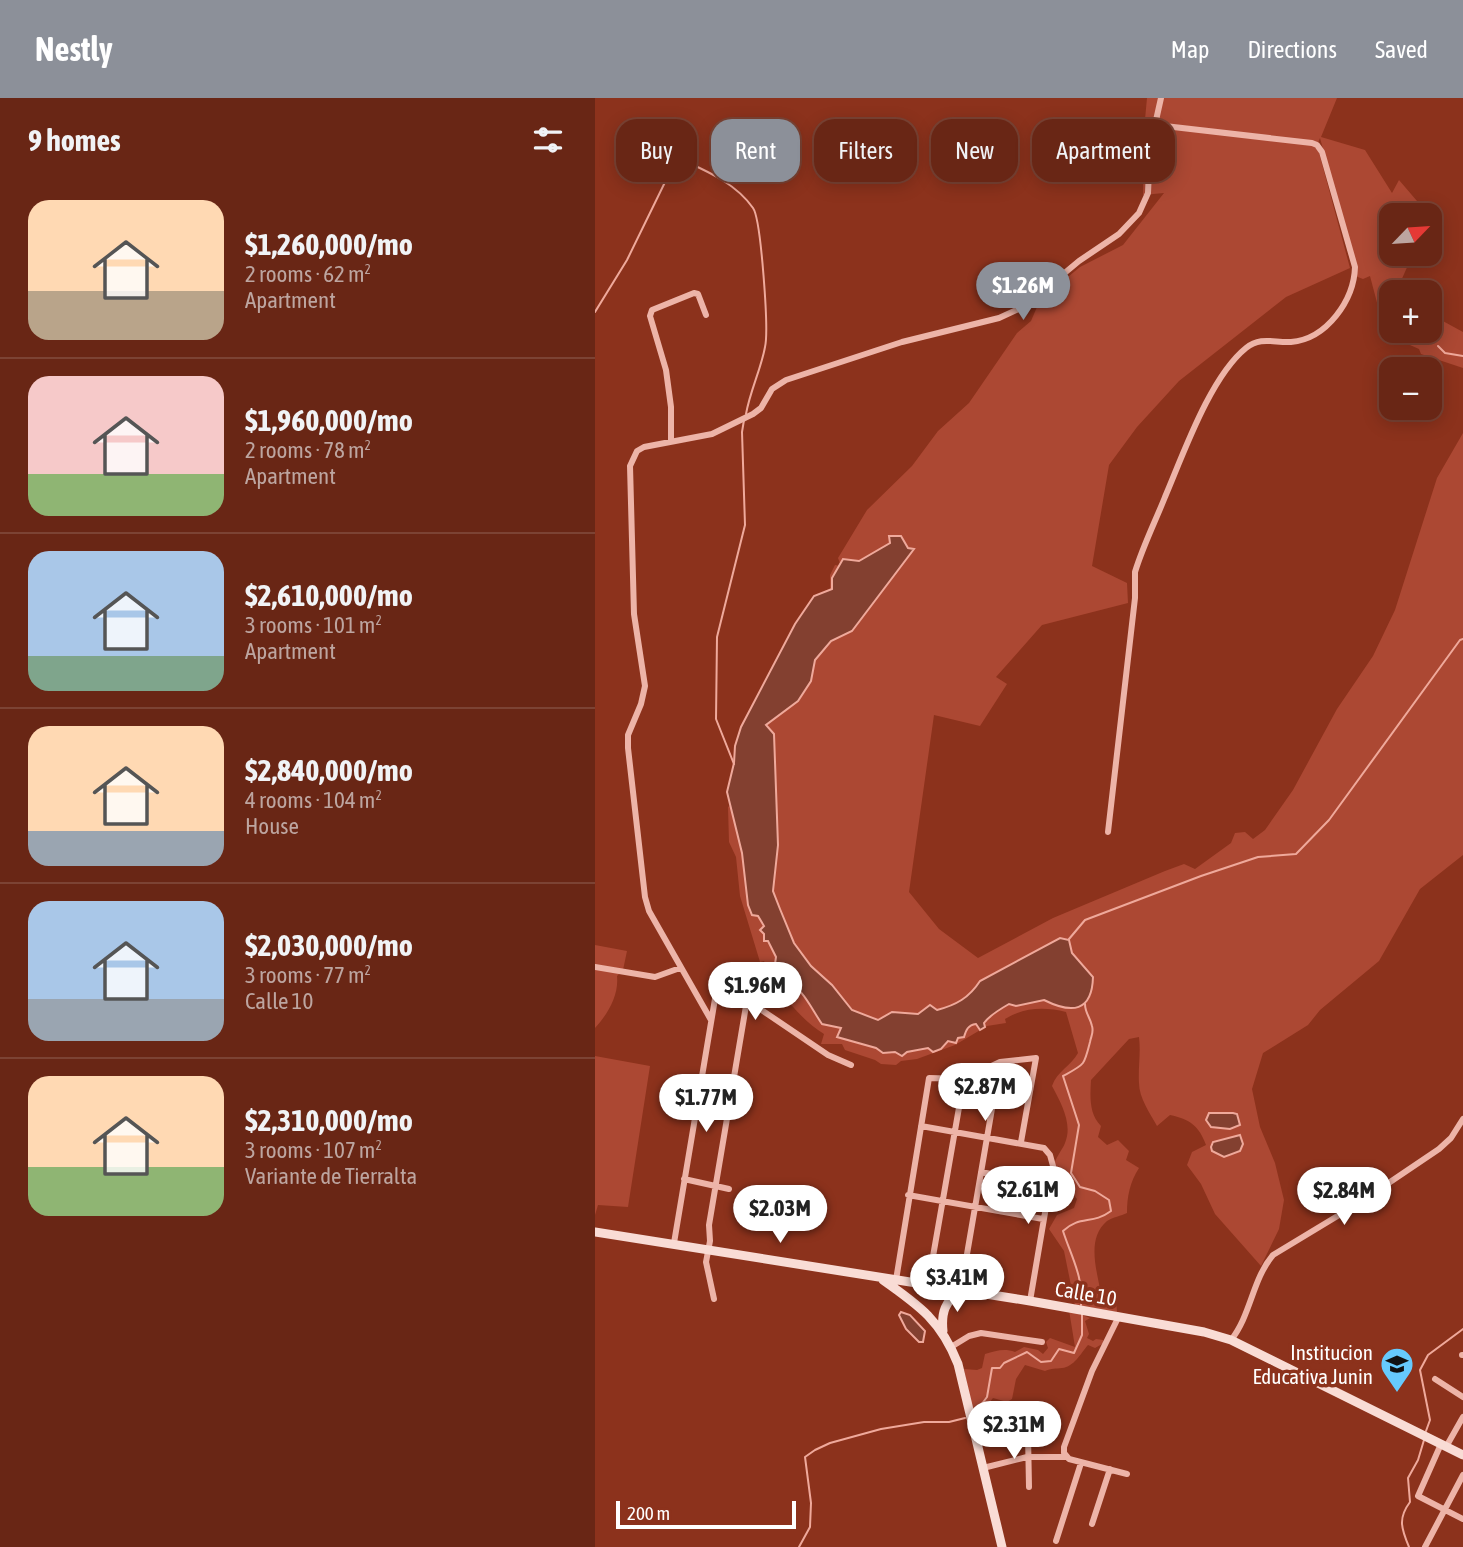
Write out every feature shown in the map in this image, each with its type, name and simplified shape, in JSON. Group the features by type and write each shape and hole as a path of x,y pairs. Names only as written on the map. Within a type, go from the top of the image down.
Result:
{"main road":[{"name":"Calle 10","path":"595,1232 961,1289 1204,1332 1231,1340 1463,1455"},
{"path":"879,1277 928,1315 944,1333 951,1347 958,1364 1002,1547"},
{"path":"944,1333 943,1310 946,1303 961,1289"}],"street":[{"path":"1157,119 1161,98"},
{"path":"1108,832 1135,598 1135,572 1196,424 1227,368 1256,341 1293,342 1318,331 1332,321 1344,305 1356,267 1322,152 1317,145 1175,127"},
{"path":"711,1020 649,911 645,897 628,748 628,735 641,704 645,686 634,614 630,466 637,451 653,444 712,434 753,414 761,408 772,389 786,380 902,342 999,318 1025,306 1079,261 1119,234 1139,213 1148,193 1148,182"},
{"path":"671,441 671,407 666,370 650,316 652,310 694,293 698,294 706,315"},
{"path":"595,967 655,977 680,968"},
{"path":"674,1243 717,987 747,1000 809,1042 851,1065"},
{"path":"714,1299 707,1272 709,1225 747,1000"},
{"path":"896,1280 929,1078 964,1079 1000,1062 1035,1058 1021,1142"},
{"path":"961,1289 1000,1062"},
{"path":"928,1285 964,1079"},
{"path":"1231,1340 1242,1323 1263,1266 1273,1255 1359,1203 1439,1149 1451,1138 1463,1119"},
{"path":"921,1126 1021,1142 1044,1148 1050,1155 1053,1166 1030,1301"},
{"path":"981,1172 1049,1185"},
{"path":"684,1179 729,1189"},
{"path":"908,1195 1043,1219"},
{"path":"1066,1457 1064,1447 1092,1371 1119,1316"},
{"path":"951,1347 968,1336 981,1333 1042,1342"},
{"path":"1435,1379 1462,1395"},
{"path":"1463,1417 1418,1493 1421,1500 1463,1519"},
{"path":"1028,1435 1028,1487"},
{"path":"983,1468 1027,1457 1066,1457 1128,1474"},
{"path":"1056,1541 1081,1463"},
{"path":"1092,1524 1110,1469"},
{"path":"1425,1547 1463,1475"}],"shaded area":[{"path":"1147,98 1337,98 1321,137 1365,150 1392,193 1399,180 1419,203 1379,203 1379,266 1408,266 1401,280 1379,280 1379,310 1370,276 1363,279 1355,276 1356,267 1320,138 1317,145 1350,268 1286,297 1179,381 1137,427 1109,465 1092,566 1127,583 1128,603 1042,625 996,677 1007,684 980,726 934,715 909,892 939,929 978,958 1053,918 1165,871 1184,864 1195,869 1231,843 1235,833 1245,832 1253,839 1265,830 1293,790 1337,709 1373,656 1395,610 1437,478 1463,433 1463,855 1420,889 1379,961 1320,1010 1308,1025 1263,1053 1252,1089 1260,1127 1275,1163 1284,1200 1279,1229 1261,1266 1215,1214 1201,1184 1187,1165 1192,1152 1206,1145 1197,1128 1188,1121 1170,1115 1157,1126 1148,1111 1139,1089 1139,1037 1129,1039 1091,1080 1092,1111 1101,1126 1098,1137 1107,1145 1118,1140 1129,1151 1126,1160 1139,1168 1130,1189 1127,1213 1107,1221 1095,1244 1100,1289 1116,1299 1117,1312 1075,1305 1064,1251 1049,1229 1057,1215 1074,1208 1077,1199 1054,1169 1068,1128 1065,1114 1052,1086 1057,1076 1078,1053 1066,1012 1043,1009 1020,1012 1005,1019 1006,1023 987,1026 955,1045 917,1059 901,1061 896,1065 881,1064 845,1050 842,1044 821,1044 824,1034 797,1011 775,982 764,961 760,962 740,896 736,857 729,842 728,807 738,800 751,740 821,597 830,590 830,575 835,565 841,566 838,558 867,510 912,466 938,431 969,403 1017,333 1031,321 1040,300 1080,267 1123,245 1164,193 1143,195 1143,182 1175,182 1175,119 1145,119"},
{"path":"1442,321 1463,332 1463,368 1442,361 1442,357 1421,354 1419,349 1406,343 1442,343"},
{"path":"889,536 901,536 908,548 914,549 852,631 831,641 815,660 811,681 798,701 766,725 774,734 778,845 773,891 794,943 811,966 832,985 852,1010 878,1020 892,1012 918,1014 930,1005 937,1010 956,1003 967,996 980,981 1060,938 1069,940 1072,953 1093,977 1089,997 1079,1007 1063,1007 1044,1000 1016,1006 1009,1004 989,1018 984,1023 985,1027 980,1030 976,1024 969,1027 964,1037 958,1038 956,1043 948,1041 941,1049 933,1052 928,1048 907,1052 902,1056 895,1052 883,1053 876,1048 837,1037 841,1028 822,1024 802,993 785,981 786,972 775,964 776,957 768,941 764,941 764,934 760,930 764,926 758,916 752,915 748,905 742,853 727,792 741,727 795,624 814,596 832,589 832,578 843,559 859,561 890,543"},
{"path":"595,945 627,951 623,970 617,976 612,1004 595,1028"},
{"path":"595,1056 650,1066 628,1207 598,1205 595,1215"},
{"path":"1209,1113 1237,1114 1240,1125 1230,1129 1211,1127 1206,1120"},
{"path":"1240,1135 1243,1144 1240,1151 1224,1157 1212,1151 1213,1142"},
{"path":"1069,1310 1090,1318 1085,1321 1089,1334 1087,1338 1093,1341 1103,1340 1104,1343 1095,1348 1088,1345 1077,1359 1066,1367 1045,1371 1025,1365 1016,1379 1012,1399 1007,1402 993,1398 975,1421 964,1369 982,1368 985,1354 996,1351 1015,1352 1024,1347 1043,1354 1048,1348 1046,1342 1050,1338 1075,1347"},
{"path":"901,1312 910,1315 925,1331 923,1342 919,1342 906,1329 899,1315"}],"waterway":[{"path":"595,312 627,260 669,174 687,162 723,180 753,208 761,252 766,337 746,414"},
{"path":"1438,346 1445,353 1463,356"},
{"path":"734,764 716,719 717,637 745,525 742,432 744,420"},
{"path":"1069,939 1085,920 1201,876 1258,857 1296,854 1329,820 1463,639"},
{"path":"1081,1305 1079,1276 1063,1231 1075,1223 1098,1218 1111,1211 1109,1200 1095,1191 1080,1187 1071,1173 1079,1125 1063,1076 1083,1064 1086,1056 1093,1031 1085,1004"},
{"path":"975,1413 987,1397 992,1368 1000,1368 1004,1363 1027,1352 1041,1362 1051,1361 1059,1349 1074,1353 1082,1335 1082,1314"},
{"path":"1426,1431 1430,1420 1420,1370 1428,1355 1463,1329"},
{"path":"799,1547 810,1527 811,1503 805,1457 830,1443 881,1429 965,1418"},
{"path":"1409,1547 1402,1518 1410,1502 1408,1478 1418,1460 1424,1440"}],"place":[{"name":"Institucion Educativa Junin","path":"1397,1394"}]}
